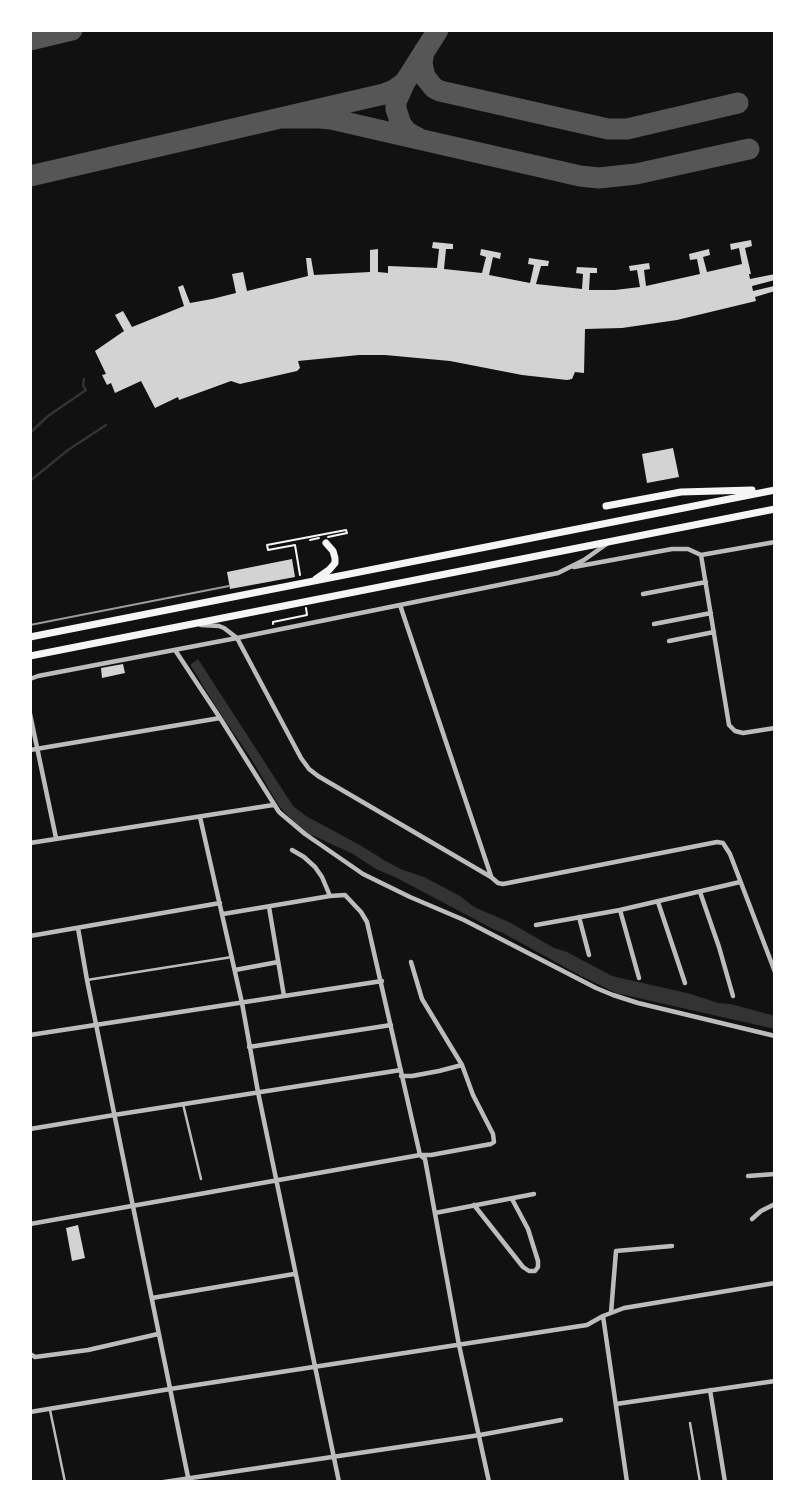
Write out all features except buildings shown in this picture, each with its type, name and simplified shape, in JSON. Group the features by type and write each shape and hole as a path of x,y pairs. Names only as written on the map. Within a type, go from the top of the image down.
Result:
{"main road":[{"path":"606,506 681,492 775,490"},
{"path":"30,637 775,490"},
{"path":"30,656 775,509"},
{"path":"312,582 335,563 334,554 326,543"}],"street":[{"path":"30,679 558,573 584,560 608,542"},
{"path":"569,568 672,549 688,549 701,555 775,542"},
{"path":"701,555 729,725 735,731 743,733 775,728"},
{"path":"643,594 706,582"},
{"path":"400,605 491,877"},
{"path":"654,624 711,613"},
{"path":"190,624 219,626 237,638 309,769 503,884 717,842 723,844 730,854 775,972"},
{"path":"669,641 714,632"},
{"path":"175,650 279,812 305,834 363,874 410,898 464,920 596,988 638,1003 775,1036"},
{"path":"30,714 33,749 56,838"},
{"path":"33,749 220,718"},
{"path":"30,843 273,804"},
{"path":"200,817 242,1003 294,1274 339,1482"},
{"path":"292,850 315,867 330,896"},
{"path":"536,925 620,910 740,883"},
{"path":"700,892 733,996"},
{"path":"223,914 345,895 367,922 420,1155 425,1159 459,1345 489,1482"},
{"path":"658,902 685,983"},
{"path":"30,936 220,903"},
{"path":"269,907 284,996"},
{"path":"620,910 639,978"},
{"path":"579,916 589,955"},
{"path":"78,928 188,1480"},
{"path":"235,970 278,962"},
{"path":"30,1224 494,1142 462,1065 422,999 411,962"},
{"path":"30,1035 382,981"},
{"path":"249,1047 391,1025"},
{"path":"30,1129 258,1092 401,1073 426,1074 462,1065"},
{"path":"748,1176 775,1174"},
{"path":"435,1213 534,1194"},
{"path":"474,1205 523,1267 535,1271 538,1261 528,1229 512,1199"},
{"path":"752,1219 775,1204"},
{"path":"611,1313 616,1251 672,1246"},
{"path":"152,1298 294,1274"},
{"path":"30,1412 170,1388 587,1325 624,1308 775,1283"},
{"path":"603,1316 627,1482"},
{"path":"30,1355 35,1357 88,1350 158,1334"},
{"path":"616,1404 775,1381"},
{"path":"710,1390 725,1482"},
{"path":"164,1482 333,1458 561,1420"}],"lane":[{"path":"87,980 232,957"},
{"path":"183,1104 201,1179"},
{"path":"50,1409 65,1482"},
{"path":"691,1423 700,1482"}],"path":[{"path":"295,545 268,550 267,545 346,530 347,533 310,540"},
{"path":"308,614 310,617 274,624 273,622 308,614"}],"shaded area":[{"path":"198,659 293,806 306,816 358,844 391,866 424,877 460,896 474,907 509,922 554,948 612,976 775,1016 775,1029 616,993 376,869 353,854 308,835 279,806 218,710 191,666"}],"waterway":[{"path":"30,433 48,416 86,390 84,379"},
{"path":"30,481 68,450 106,425"},
{"path":"385,862 404,872"}],"taxiway":[{"path":"30,40 72,30"},
{"path":"420,139 407,132 401,124 396,102 405,82 438,30"},
{"path":"424,51 422,63 425,77 440,91 608,129 627,129 738,103"},
{"path":"30,176 384,94 405,82"},
{"path":"282,118 331,119 580,176 599,178 636,174 749,149"}],"tram line":[{"path":"30,625 229,586"}]}
